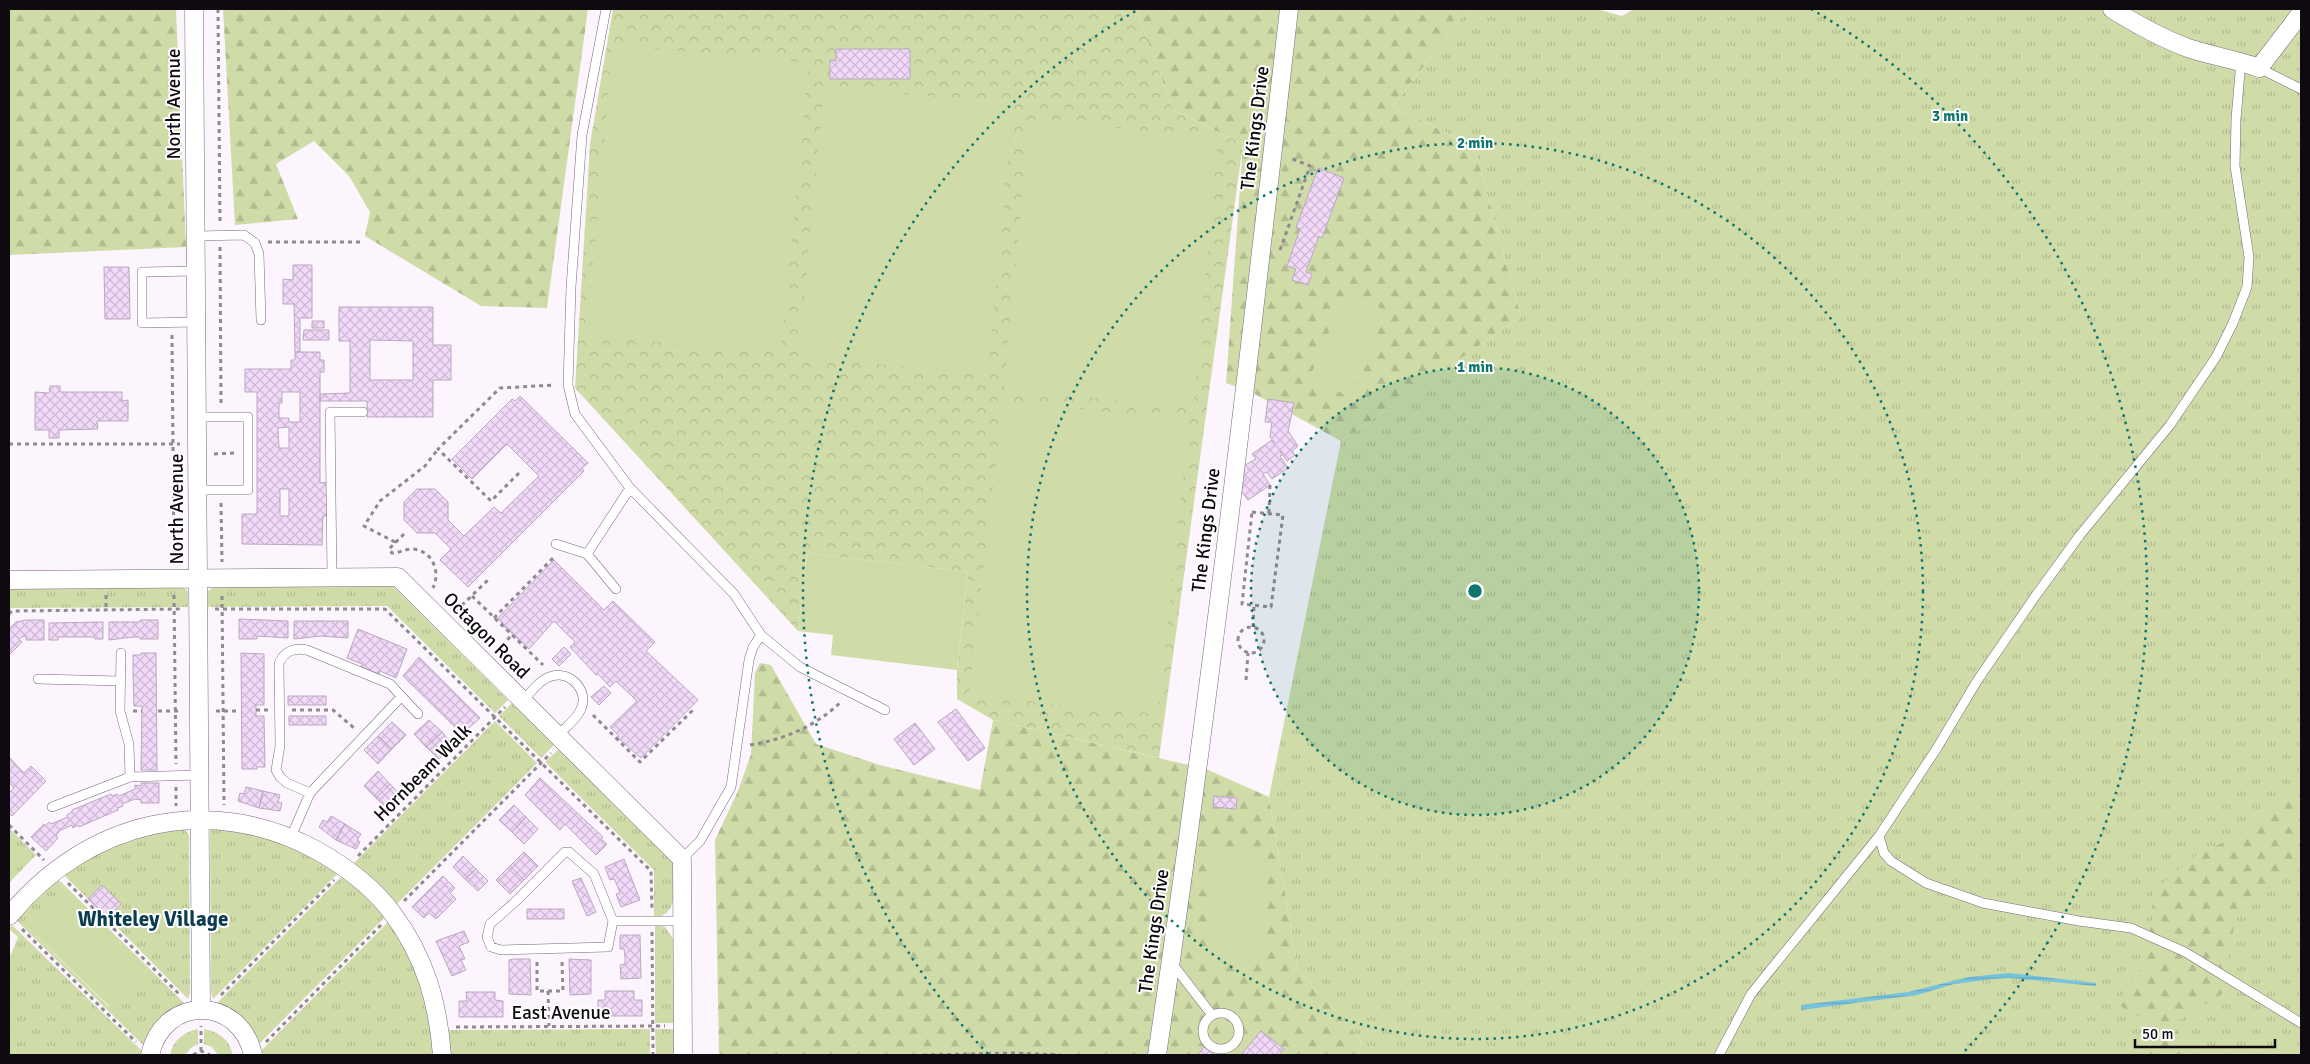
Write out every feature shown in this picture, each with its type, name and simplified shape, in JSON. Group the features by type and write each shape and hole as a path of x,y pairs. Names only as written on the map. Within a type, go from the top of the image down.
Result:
{"street":[{"name":"North Avenue","path":"194,9 201,1017"},
{"name":"The Kings Drive","path":"1157,1055 1171,962 1262,247 1289,9"},
{"path":"2112,9 2136,25 2188,48 2241,61 2259,68 2301,13"},
{"name":"Octagon Road","path":"9,580 398,577 682,859"},
{"path":"12,919 30,892 54,870 86,849 120,834 157,824 224,821 261,828 291,837 346,868 393,913 414,947 435,999 442,1055"},
{"path":"682,859 683,1055"},
{"path":"146,1052 165,1026 185,1012 201,1017 232,1019 243,1030 253,1055"}],"lane":[{"path":"606,9 582,135 571,287 568,385 575,414 630,488 734,594 761,635 800,667 885,710"},
{"path":"1719,1055 1750,994 1879,836 1937,748 1977,681 2080,535 2175,418 2216,357 2233,323 2247,287 2249,257 2235,166 2236,119 2241,61"},
{"path":"2259,68 2301,88"},
{"path":"196,236 244,235 255,242 259,254 261,320"},
{"path":"196,271 142,272 142,323 196,322"},
{"path":"332,578 330,412 363,412"},
{"path":"197,417 248,416 248,490 197,490"},
{"path":"588,554 630,488"},
{"path":"556,544 588,554 616,589"},
{"path":"682,859 700,841 731,787 749,660 753,647 761,635"},
{"path":"310,793 287,783 276,770 280,746 279,664 284,655 295,649 307,650 390,684 418,714"},
{"path":"121,653 120,711 129,744 130,777"},
{"path":"520,698 553,676 561,675 575,682 582,695 581,710 560,738"},
{"path":"38,680 120,681"},
{"path":"291,837 310,793 401,697"},
{"path":"52,808 130,777 199,775"},
{"path":"1879,836 1884,853 1891,860 1926,883 1983,903 2079,921 2131,928 2185,952 2301,1023"},
{"path":"564,852 573,853 594,874 613,920 608,947 562,948 495,949 488,943 487,930 490,924 515,902 564,852"},
{"path":"613,920 682,920"},
{"path":"1171,962 1212,1015"},
{"path":"1224,1014 1236,1023 1238,1035 1228,1047 1216,1048 1210,1046 1205,1039 1203,1027 1212,1015 1224,1014"}],"path":[{"path":"218,9 221,416"},
{"path":"1262,247 1281,250 1310,166 1273,151"},
{"path":"255,242 364,242"},
{"path":"395,542 364,526 380,501 425,466 438,449 500,388 568,385"},
{"path":"9,444 187,443 208,454 248,453"},
{"path":"438,449 491,501 519,474"},
{"path":"1269,514 1270,485"},
{"path":"221,490 224,821"},
{"path":"1252,512 1269,514 1283,515 1271,607 1242,604 1252,512"},
{"path":"404,534 389,549 392,553 412,549 420,551 432,561 436,577 430,592"},
{"path":"494,618 555,556 556,544"},
{"path":"452,615 489,579"},
{"path":"472,596 547,669"},
{"path":"1252,627 1254,605"},
{"path":"9,614 12,611 385,609 652,871 652,1055"},
{"path":"1252,627 1261,632 1264,640 1261,649 1248,653 1240,647 1238,638 1243,630 1252,627"},
{"path":"492,655 511,636"},
{"path":"1246,680 1248,653"},
{"path":"737,747 773,741 799,731 826,717 851,693"},
{"name":"Hornbeam Walk","path":"201,1017 495,717 520,698"},
{"path":"256,710 333,710 365,737"},
{"path":"589,711 640,762 693,710"},
{"path":"253,1055 541,763 560,738"},
{"path":"9,825 201,1017"},
{"path":"12,919 146,1052"},
{"path":"536,949 537,991 563,991 562,948"},
{"path":"548,991 549,1026"},
{"name":"East Avenue","path":"440,1027 683,1026"},
{"path":"193,1055 201,1051 210,1055"},
{"path":"923,1055 1014,1053 1061,1055"}],"green space":[{"path":"9,9 176,9 186,247 9,255"},
{"path":"223,9 588,9 547,308 481,306 365,236 370,212 349,176 314,141 276,164 298,219 235,225"},
{"path":"613,9 1136,9 1173,110 1243,144 1159,758 993,720 957,699 957,670 968,572 807,553 798,631 575,388 590,144"},
{"path":"1136,9 1468,9 1392,107 1474,146 1521,317 1341,441 1251,392 1226,383 1243,144 1173,110"},
{"path":"1468,9 1597,9 1622,16 1634,9 2301,9 2301,1055 1358,1055 1361,1040 1298,970 1269,797 1341,441 1521,317 1474,146 1392,107"},
{"path":"613,45 809,63 781,353 586,335"},
{"path":"824,87 1013,104 988,374 799,357"},
{"path":"1029,120 1218,137 1193,407 1004,390"},
{"path":"1345,293 1387,311 1351,397 1309,379"},
{"path":"1003,401 1189,420 1158,714 969,695"},
{"path":"807,553 968,572 957,670 831,655 833,635 798,631"},
{"path":"393,586 508,700 495,713 387,606 208,607 208,591 214,587"},
{"path":"182,587 188,591 188,607 11,608 9,610 9,589"},
{"path":"760,663 771,665 816,744 880,765 980,790 993,720 1206,769 1269,797 1298,970 1361,1040 1358,1055 719,1055 715,840 738,791 751,754 755,673"},
{"path":"512,703 554,745 541,758 499,716"},
{"path":"495,721 537,763 394,907 352,865"},
{"path":"559,749 674,862 674,896 669,911 663,915 654,917 654,870 545,762"},
{"path":"2301,790 2301,867 2237,909 2222,994 2173,1024 2194,1055 2143,1055 2153,1025 2117,1004 2142,968 2152,920 2153,892 2193,857 2245,832"},
{"path":"214,827 281,840 339,872 213,999 211,992 210,831"},
{"path":"9,828 36,855 9,883"},
{"path":"184,828 189,835 190,993 188,999 108,918 121,904 102,885 88,899 62,873 122,839"},
{"path":"1209,850 1260,850 1264,961 1209,959"},
{"path":"344,874 386,916 259,1044 248,1023 238,1013 217,1003"},
{"path":"56,877 67,888 29,929 109,1007 149,968 184,1003 170,1010 154,1025 143,1045 15,919"},
{"path":"67,888 149,968 110,1007 28,928"},
{"path":"389,921 408,950 426,995 435,1055 262,1055 261,1051"},
{"path":"12,925 142,1051 141,1055 9,1055 9,959 18,937 9,929"},
{"path":"655,925 665,927 674,940 674,1023 655,1023"},
{"path":"198,1029 198,1044 185,1055 170,1055 176,1041 188,1032"},
{"path":"204,1029 223,1037 233,1055 218,1055 212,1047 204,1044"},
{"path":"650,1029 650,1055 449,1055 447,1030"},
{"path":"655,1029 675,1029 675,1055 656,1055"}],"water":[{"path":"2009,973 2096,983 2096,986 2009,978 1993,979 1954,984 1917,995 1801,1010 1801,1005 1908,992 1969,977"}],"building":[{"path":"836,49 910,49 910,79 830,79 830,60 836,61"},
{"path":"1318,168 1344,178 1322,238 1319,236 1306,272 1312,274 1308,285 1292,280 1296,269 1287,266 1300,229 1296,228"},
{"path":"293,265 312,265 312,318 300,318 300,352 295,352 294,304 283,304 283,279 293,280"},
{"path":"104,267 129,267 130,319 105,319"},
{"path":"339,307 433,307 433,345 451,345 451,380 433,380 433,417 367,417 367,401 320,401 320,394 350,393 350,341 339,341","holes":["370,340 413,341 413,380 370,380"]},
{"path":"312,321 324,321 324,328 312,328"},
{"path":"304,330 329,330 329,340 303,340"},
{"path":"295,352 320,352 320,360 324,360 324,372 320,372 320,483 327,482 327,516 323,516 322,545 242,544 242,514 257,514 257,392 245,392 245,369 291,369 291,360 295,360","holes":["282,392 300,392 300,422 289,422 289,418 279,418 279,403 282,403","289,427 289,448 279,448 278,428","280,489 289,489 289,516 280,516"]},
{"path":"50,386 60,386 60,392 122,392 122,401 128,400 128,421 97,421 98,429 59,430 59,438 49,438 49,430 35,430 35,392 49,393"},
{"path":"520,396 588,463 582,468 584,471 468,587 440,560 451,549 435,533 417,533 404,520 404,502 417,489 435,489 448,502 448,520 464,536 494,507 501,513 539,476 507,444 472,479 452,459 512,399 515,401"},
{"path":"1268,399 1294,403 1288,431 1298,446 1292,451 1295,455 1287,461 1280,451 1282,455 1280,456 1288,468 1272,479 1267,472 1263,474 1270,485 1248,500 1238,486 1246,480 1238,469 1256,459 1252,454 1272,440 1275,443 1270,437 1272,422 1265,422"},
{"path":"554,560 604,610 613,601 655,642 646,651 698,700 641,758 617,737 619,736 610,727 637,701 616,681 610,687 598,674 596,675 570,647 575,642 554,621 529,649 498,618"},
{"path":"239,619 288,621 288,638 257,636 257,639 239,639"},
{"path":"44,620 44,640 26,640 26,636 22,637 19,639 22,642 9,655 9,629 16,622"},
{"path":"140,620 158,620 158,639 133,637 109,640 109,622 140,622"},
{"path":"294,621 348,621 348,638 321,636 294,639"},
{"path":"103,622 103,639 95,639 95,637 58,637 58,640 49,640 49,623"},
{"path":"358,629 407,649 396,678 380,671 379,674 361,667 362,664 347,658"},
{"path":"564,647 571,654 559,666 552,659"},
{"path":"141,653 156,653 157,770 141,770 142,706 134,706 133,655 141,655"},
{"path":"241,653 264,654 264,705 256,705 256,716 264,716 265,767 257,767 257,769 242,769"},
{"path":"419,657 480,718 462,734 403,676"},
{"path":"604,686 611,693 599,705 591,697"},
{"path":"288,696 326,696 326,705 288,705"},
{"path":"956,709 985,748 968,761 938,722"},
{"path":"289,716 326,716 326,725 289,725"},
{"path":"429,720 442,732 426,747 414,734"},
{"path":"392,722 406,735 392,749 378,736"},
{"path":"915,723 935,749 914,765 894,739"},
{"path":"442,732 453,745 439,759 426,747"},
{"path":"378,736 392,749 378,764 364,750"},
{"path":"9,757 24,773 31,766 46,781 12,816 9,813 9,793 14,788 9,782"},
{"path":"378,771 390,784 376,798 364,786"},
{"path":"540,778 603,837 601,839 607,844 596,855 565,824 560,830 525,795"},
{"path":"141,783 159,783 159,803 141,803 141,800 135,799 122,804 123,806 118,808 118,810 79,827 78,825 73,828 72,825 59,831 56,836 58,838 46,851 31,837 44,824 45,826 49,822 51,824 68,817 67,815 72,810 111,794 112,796 117,794 119,796 135,789 135,785 141,786"},
{"path":"390,784 402,796 388,809 376,798"},
{"path":"246,787 263,791 259,808 238,801 240,793 244,794"},
{"path":"263,791 280,795 278,802 282,803 280,811 259,808"},
{"path":"1214,796 1237,798 1236,809 1213,807"},
{"path":"514,805 526,817 512,832 499,820"},
{"path":"331,816 345,824 336,840 319,827 323,820 327,822"},
{"path":"526,817 538,829 524,844 512,832"},
{"path":"345,824 361,834 357,840 360,842 356,849 336,840"},
{"path":"524,852 538,866 524,880 510,866"},
{"path":"463,856 476,869 465,879 453,867"},
{"path":"624,859 640,900 621,907 616,894 620,893 617,885 614,879 610,880 605,867"},
{"path":"510,866 524,880 510,894 496,880"},
{"path":"476,869 488,881 478,891 465,879"},
{"path":"443,876 455,888 450,893 456,899 436,919 429,913 424,918 412,907"},
{"path":"581,878 596,912 587,916 572,881"},
{"path":"102,885 121,904 108,918 88,899"},
{"path":"527,909 564,909 564,919 527,919"},
{"path":"464,931 469,942 459,946 465,959 461,960 466,970 452,976 436,941"},
{"path":"620,935 640,935 641,978 621,979 620,965 625,964 625,957 624,949 620,949"},
{"path":"530,959 531,995 509,994 509,960"},
{"path":"569,959 591,960 591,994 570,995"},
{"path":"605,991 634,991 634,1000 642,1000 642,1016 598,1016 598,1000 605,1000"},
{"path":"466,992 495,992 495,1000 503,1001 503,1017 459,1017 459,1001 467,1001"},
{"path":"1261,1031 1284,1049 1279,1055 1241,1055"},
{"path":"1204,1047 1215,1055 1198,1055"}],"district":[{"name":"Whiteley Village","path":"153,919"}]}
